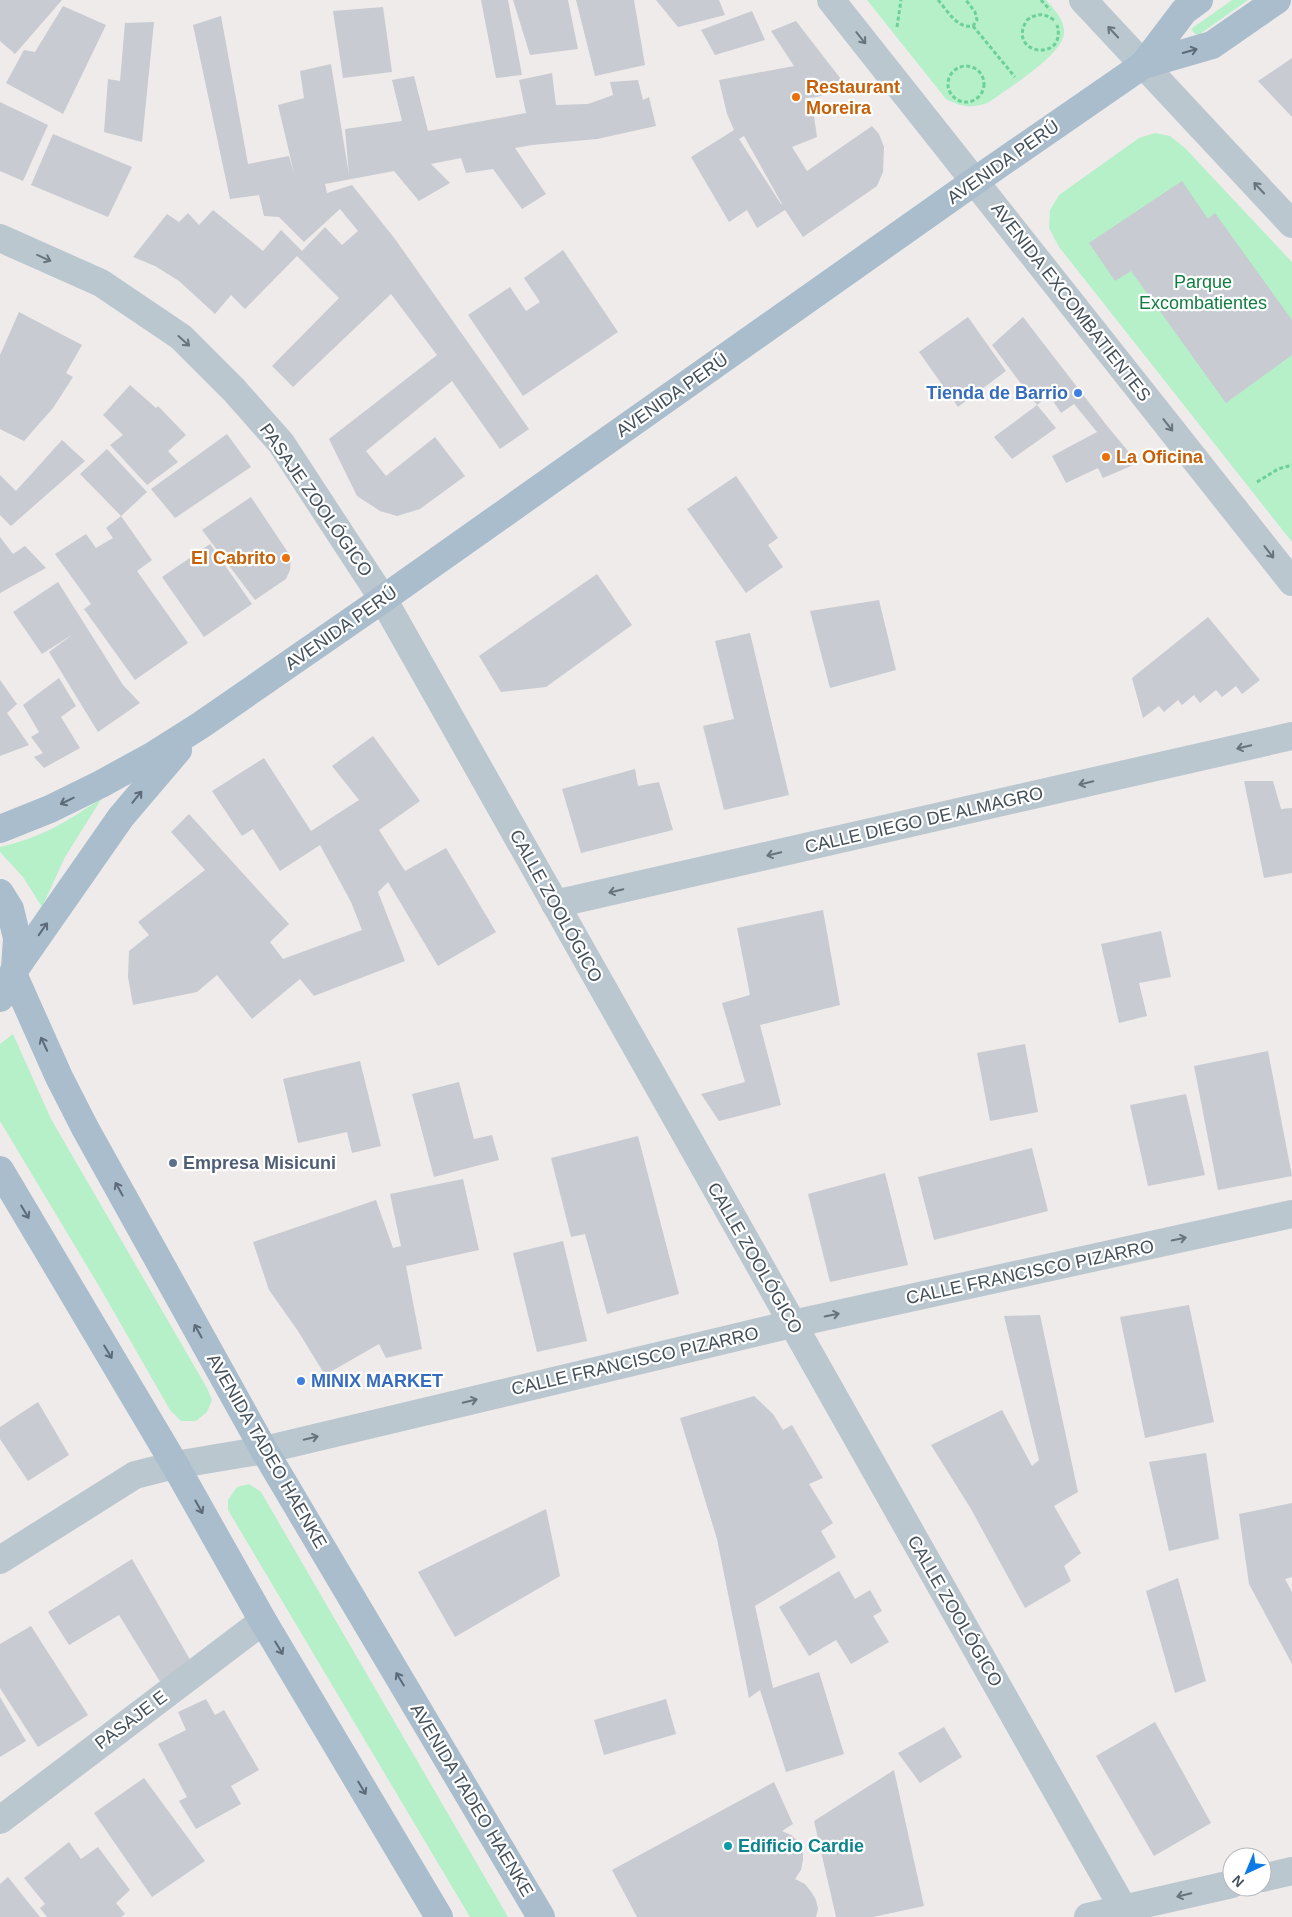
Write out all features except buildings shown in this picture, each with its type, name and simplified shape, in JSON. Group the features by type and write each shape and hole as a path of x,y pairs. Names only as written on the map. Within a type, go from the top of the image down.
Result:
{"main road":[{"name":"AVENIDA PERÚ","path":"0,829 50,809 102,784 152,756 383,599 1143,64 1184,11 1200,0"},
{"name":"AVENIDA PERÚ","path":"1143,64 1212,45 1277,0"},
{"name":"AVENIDA PERÚ","path":"0,998 14,972 121,817 159,770 200,725"},
{"path":"0,892 10,909 18,938 14,972"},
{"name":"AVENIDA TADEO HAENKE","path":"14,972 59,1077 85,1128 264,1450 541,1917"},
{"path":"0,1170 175,1465 263,1621 439,1917"}],"street":[{"name":"AVENIDA EXCOMBATIENTES","path":"830,0 1292,582"},
{"path":"1083,0 1292,224"},
{"name":"PASAJE ZOOLÓGICO","path":"0,238 101,283 181,338 234,390 281,443 383,599"},
{"name":"CALLE ZOOLÓGICO","path":"383,599 1126,1913"},
{"name":"CALLE DIEGO DE ALMAGRO","path":"555,904 1292,736"},
{"name":"CALLE FRANCISCO PIZARRO","path":"0,1560 134,1475 175,1465 264,1450 792,1324 1292,1214"},
{"name":"PASAJE E","path":"0,1820 263,1621"},
{"path":"1272,1876 1292,1871"},
{"path":"1088,1917 1126,1913 1222,1887"}],"path":[{"path":"897,31 901,0"},
{"path":"938,0 959,24 966,27 973,26 977,20 976,12 966,0"},
{"path":"1038,15 1049,17 1057,25 1058,37 1052,47 1047,50 1040,51 1029,47 1023,37 1024,25 1027,20 1038,15"},
{"path":"973,26 1015,77"},
{"path":"970,67 976,69 983,78 984,90 978,99 966,102 960,101 950,94 948,82 950,76 958,68 970,67"},
{"path":"1255,484 1278,469 1292,465"}],"green space":[{"path":"867,0 1046,0 1061,19 1064,33 1061,42 1054,51 1033,71 989,102 978,106 962,105 946,99"},
{"path":"1232,0 1248,0 1197,36 1191,29"},
{"name":"Parque Excombatientes","path":"1155,133 1170,136 1185,148 1292,262 1292,542 1059,247 1049,228 1050,210 1059,195 1139,138"},
{"path":"102,798 65,857 42,907 23,877 0,852 0,847 29,839 54,828"},
{"path":"13,1034 51,1119 207,1388 212,1400 207,1412 196,1421 181,1421 170,1410 99,1286 0,1121 0,1044"},
{"path":"249,1484 261,1492 508,1917 470,1917 228,1510 228,1500 237,1487"}],"place":[{"name":"Restaurant Moreira","path":"796,97"},
{"name":"Tienda de Barrio","path":"1078,393"},
{"name":"La Oficina","path":"1106,457"},
{"name":"El Cabrito","path":"286,558"},
{"name":"Empresa Misicuni","path":"173,1163"},
{"name":"MINIX MARKET","path":"301,1381"},
{"name":"Edificio Cardie","path":"728,1846"}]}
